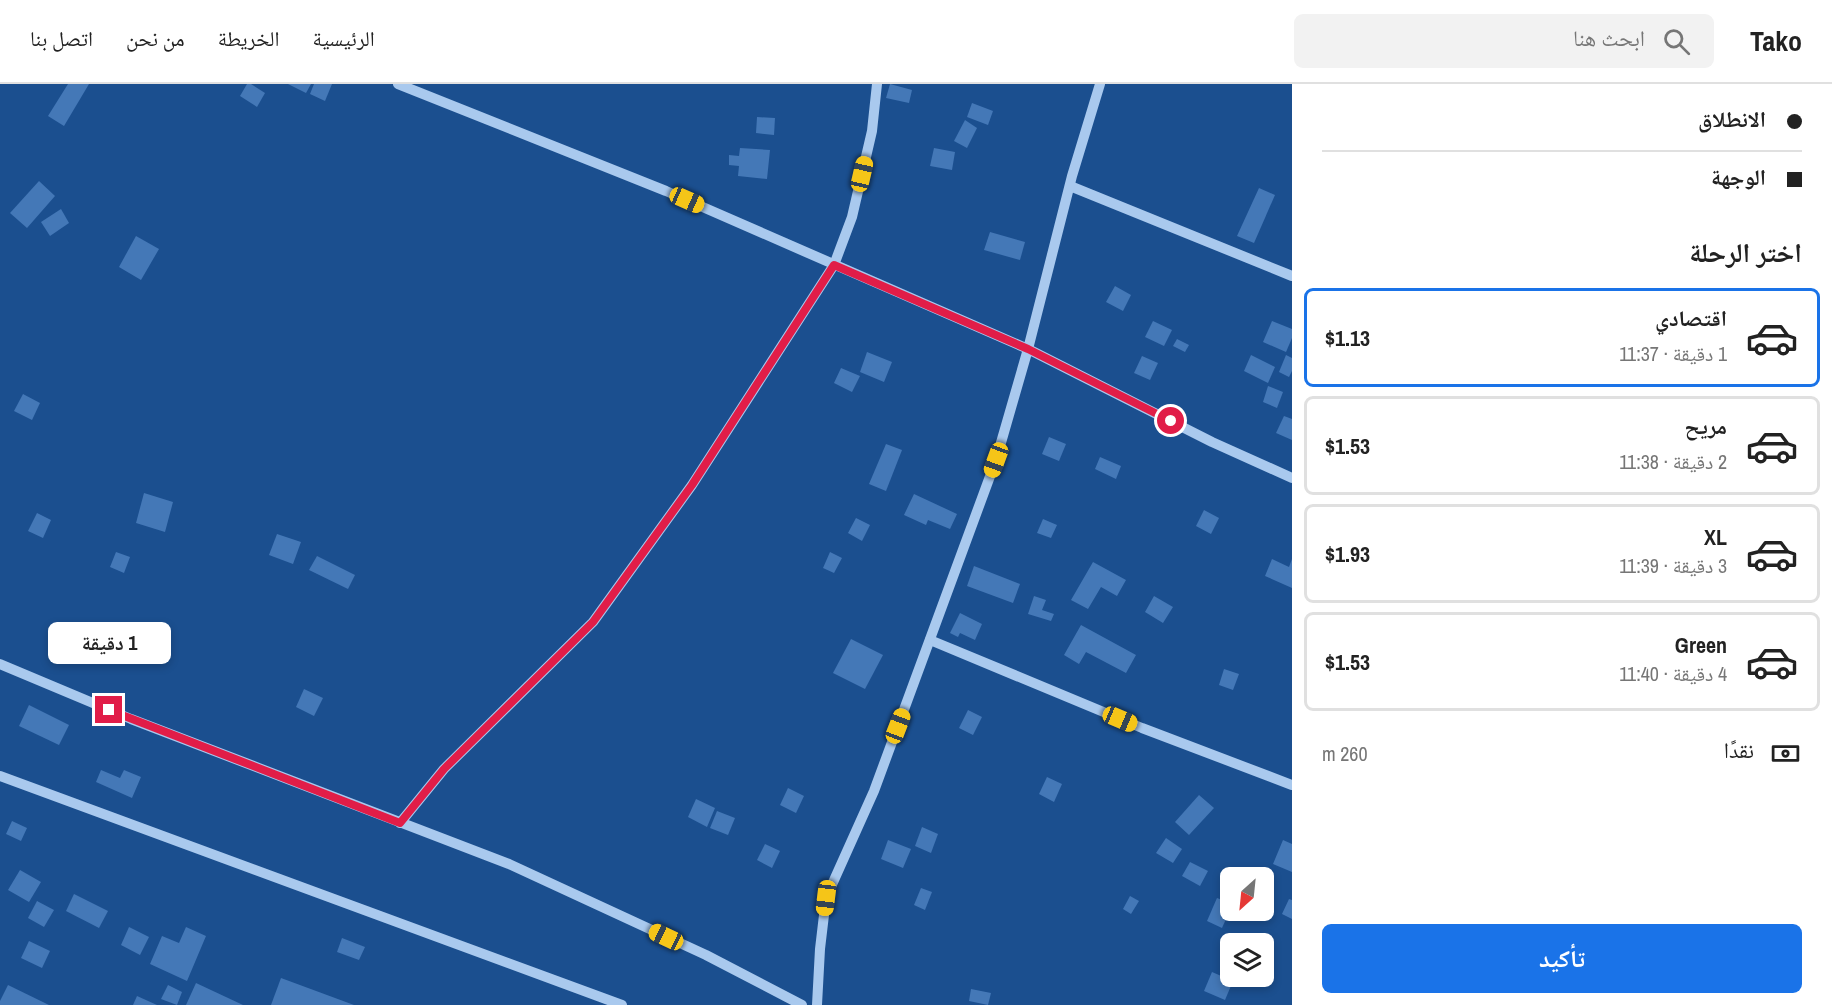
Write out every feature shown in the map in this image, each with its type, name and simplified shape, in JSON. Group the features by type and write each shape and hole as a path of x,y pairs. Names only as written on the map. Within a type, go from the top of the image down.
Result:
{"street":[{"path":"398,84 666,191 1028,349 1212,442 1292,478"},
{"path":"400,823 444,769 593,622 692,485 834,265 852,217 872,131 877,84"},
{"path":"817,1005 826,898 874,791 996,460 1100,84"},
{"path":"1070,186 1292,276"},
{"path":"930,640 1142,728 1292,785"},
{"path":"0,664 131,719 509,864 706,955 802,1005"},
{"path":"0,776 622,1005"}],"building":[{"path":"68,84 89,84 64,126 48,116"},
{"path":"247,84 265,93 257,107 240,96"},
{"path":"288,84 311,84 306,93"},
{"path":"314,84 332,84 325,101 310,94"},
{"path":"890,84 912,90 909,103 886,98"},
{"path":"972,103 993,111 988,125 967,117"},
{"path":"757,117 775,118 774,135 756,133"},
{"path":"965,120 977,128 967,148 954,141"},
{"path":"740,148 770,150 767,179 738,176 739,166 729,165 729,155 739,156"},
{"path":"934,148 955,152 952,170 930,166"},
{"path":"39,181 55,196 27,228 10,213"},
{"path":"1259,188 1275,195 1254,243 1237,236"},
{"path":"61,209 69,223 50,236 41,222"},
{"path":"990,232 1025,242 1020,260 984,250"},
{"path":"136,236 159,249 141,280 119,267"},
{"path":"1115,286 1131,295 1123,311 1106,302"},
{"path":"1153,321 1172,330 1164,346 1145,337"},
{"path":"1272,321 1292,329 1292,338 1286,352 1263,342"},
{"path":"1177,339 1189,345 1185,352 1173,346"},
{"path":"867,352 892,362 884,382 860,372"},
{"path":"1251,355 1275,367 1268,383 1244,371"},
{"path":"1286,355 1292,358 1292,371 1289,377 1279,372"},
{"path":"1142,356 1158,363 1150,380 1134,373"},
{"path":"841,368 860,376 852,392 834,383"},
{"path":"1268,386 1283,392 1277,408 1263,402"},
{"path":"23,394 40,403 32,420 14,411"},
{"path":"1284,416 1292,419 1292,440 1276,433"},
{"path":"1049,437 1066,444 1059,461 1042,454"},
{"path":"886,444 902,450 886,491 869,484"},
{"path":"1100,457 1121,466 1116,479 1095,469"},
{"path":"144,493 173,502 165,532 136,523"},
{"path":"914,494 957,514 950,529 928,520 926,525 904,515"},
{"path":"1204,510 1219,518 1211,534 1196,526"},
{"path":"37,513 51,520 43,538 28,531"},
{"path":"856,518 870,525 862,541 848,533"},
{"path":"1043,519 1057,525 1051,538 1037,533"},
{"path":"277,534 301,542 293,564 269,555"},
{"path":"116,552 130,557 124,573 110,567"},
{"path":"830,552 842,558 834,573 823,568"},
{"path":"317,556 355,575 348,589 309,570"},
{"path":"1272,559 1289,567 1292,559 1292,588 1265,576"},
{"path":"1093,562 1126,580 1117,596 1101,587 1088,609 1071,600"},
{"path":"974,566 1020,584 1013,603 967,586"},
{"path":"1034,596 1046,600 1042,610 1054,614 1051,621 1028,614"},
{"path":"1154,596 1173,607 1163,623 1145,612"},
{"path":"960,613 982,624 975,640 960,633 958,637 950,633"},
{"path":"1081,625 1136,655 1126,673 1086,652 1079,664 1064,655"},
{"path":"851,639 883,655 865,689 833,673"},
{"path":"1224,669 1239,674 1233,690 1219,685"},
{"path":"304,689 323,698 314,716 296,707"},
{"path":"29,705 69,725 59,745 19,726"},
{"path":"968,710 982,717 973,735 959,728"},
{"path":"101,770 120,778 124,770 141,777 132,798 96,782"},
{"path":"1047,777 1062,784 1054,802 1039,794"},
{"path":"788,788 804,796 796,813 780,805"},
{"path":"1199,795 1214,808 1189,835 1175,822"},
{"path":"696,799 715,808 707,827 688,817"},
{"path":"717,811 735,818 728,835 710,828"},
{"path":"12,821 27,828 21,841 6,834"},
{"path":"922,827 938,834 931,853 915,846"},
{"path":"1166,838 1182,849 1173,863 1156,853"},
{"path":"888,840 911,849 903,868 881,859"},
{"path":"1283,840 1292,844 1292,872 1273,864"},
{"path":"765,844 780,851 772,868 757,860"},
{"path":"1190,862 1208,871 1200,886 1182,876"},
{"path":"20,870 41,882 29,902 8,890"},
{"path":"921,888 932,892 925,910 914,905"},
{"path":"74,894 108,911 99,928 66,911"},
{"path":"1130,896 1139,901 1131,914 1123,909"},
{"path":"1217,898 1220,899 1220,921 1225,921 1222,928 1207,921"},
{"path":"1289,899 1292,900 1292,919 1282,914"},
{"path":"37,901 54,910 44,927 28,918"},
{"path":"129,927 149,937 140,955 121,945"},
{"path":"186,927 206,936 187,981 150,964 162,936 179,943"},
{"path":"342,938 365,947 359,960 337,952"},
{"path":"29,941 50,951 42,968 21,958"},
{"path":"1212,972 1220,975 1220,987 1230,987 1225,1000 1204,991"},
{"path":"281,978 354,1005 271,1005"},
{"path":"196,983 243,1005 186,1005"},
{"path":"8,985 49,1005 0,1005"},
{"path":"168,985 182,992 177,1005 161,999"},
{"path":"971,989 991,993 988,1005 969,1001"},
{"path":"137,996 157,1005 133,1005"}],"route":[{"path":"109,710 400,823 444,769 593,622 692,485 834,265 1028,349 1171,421"}]}
